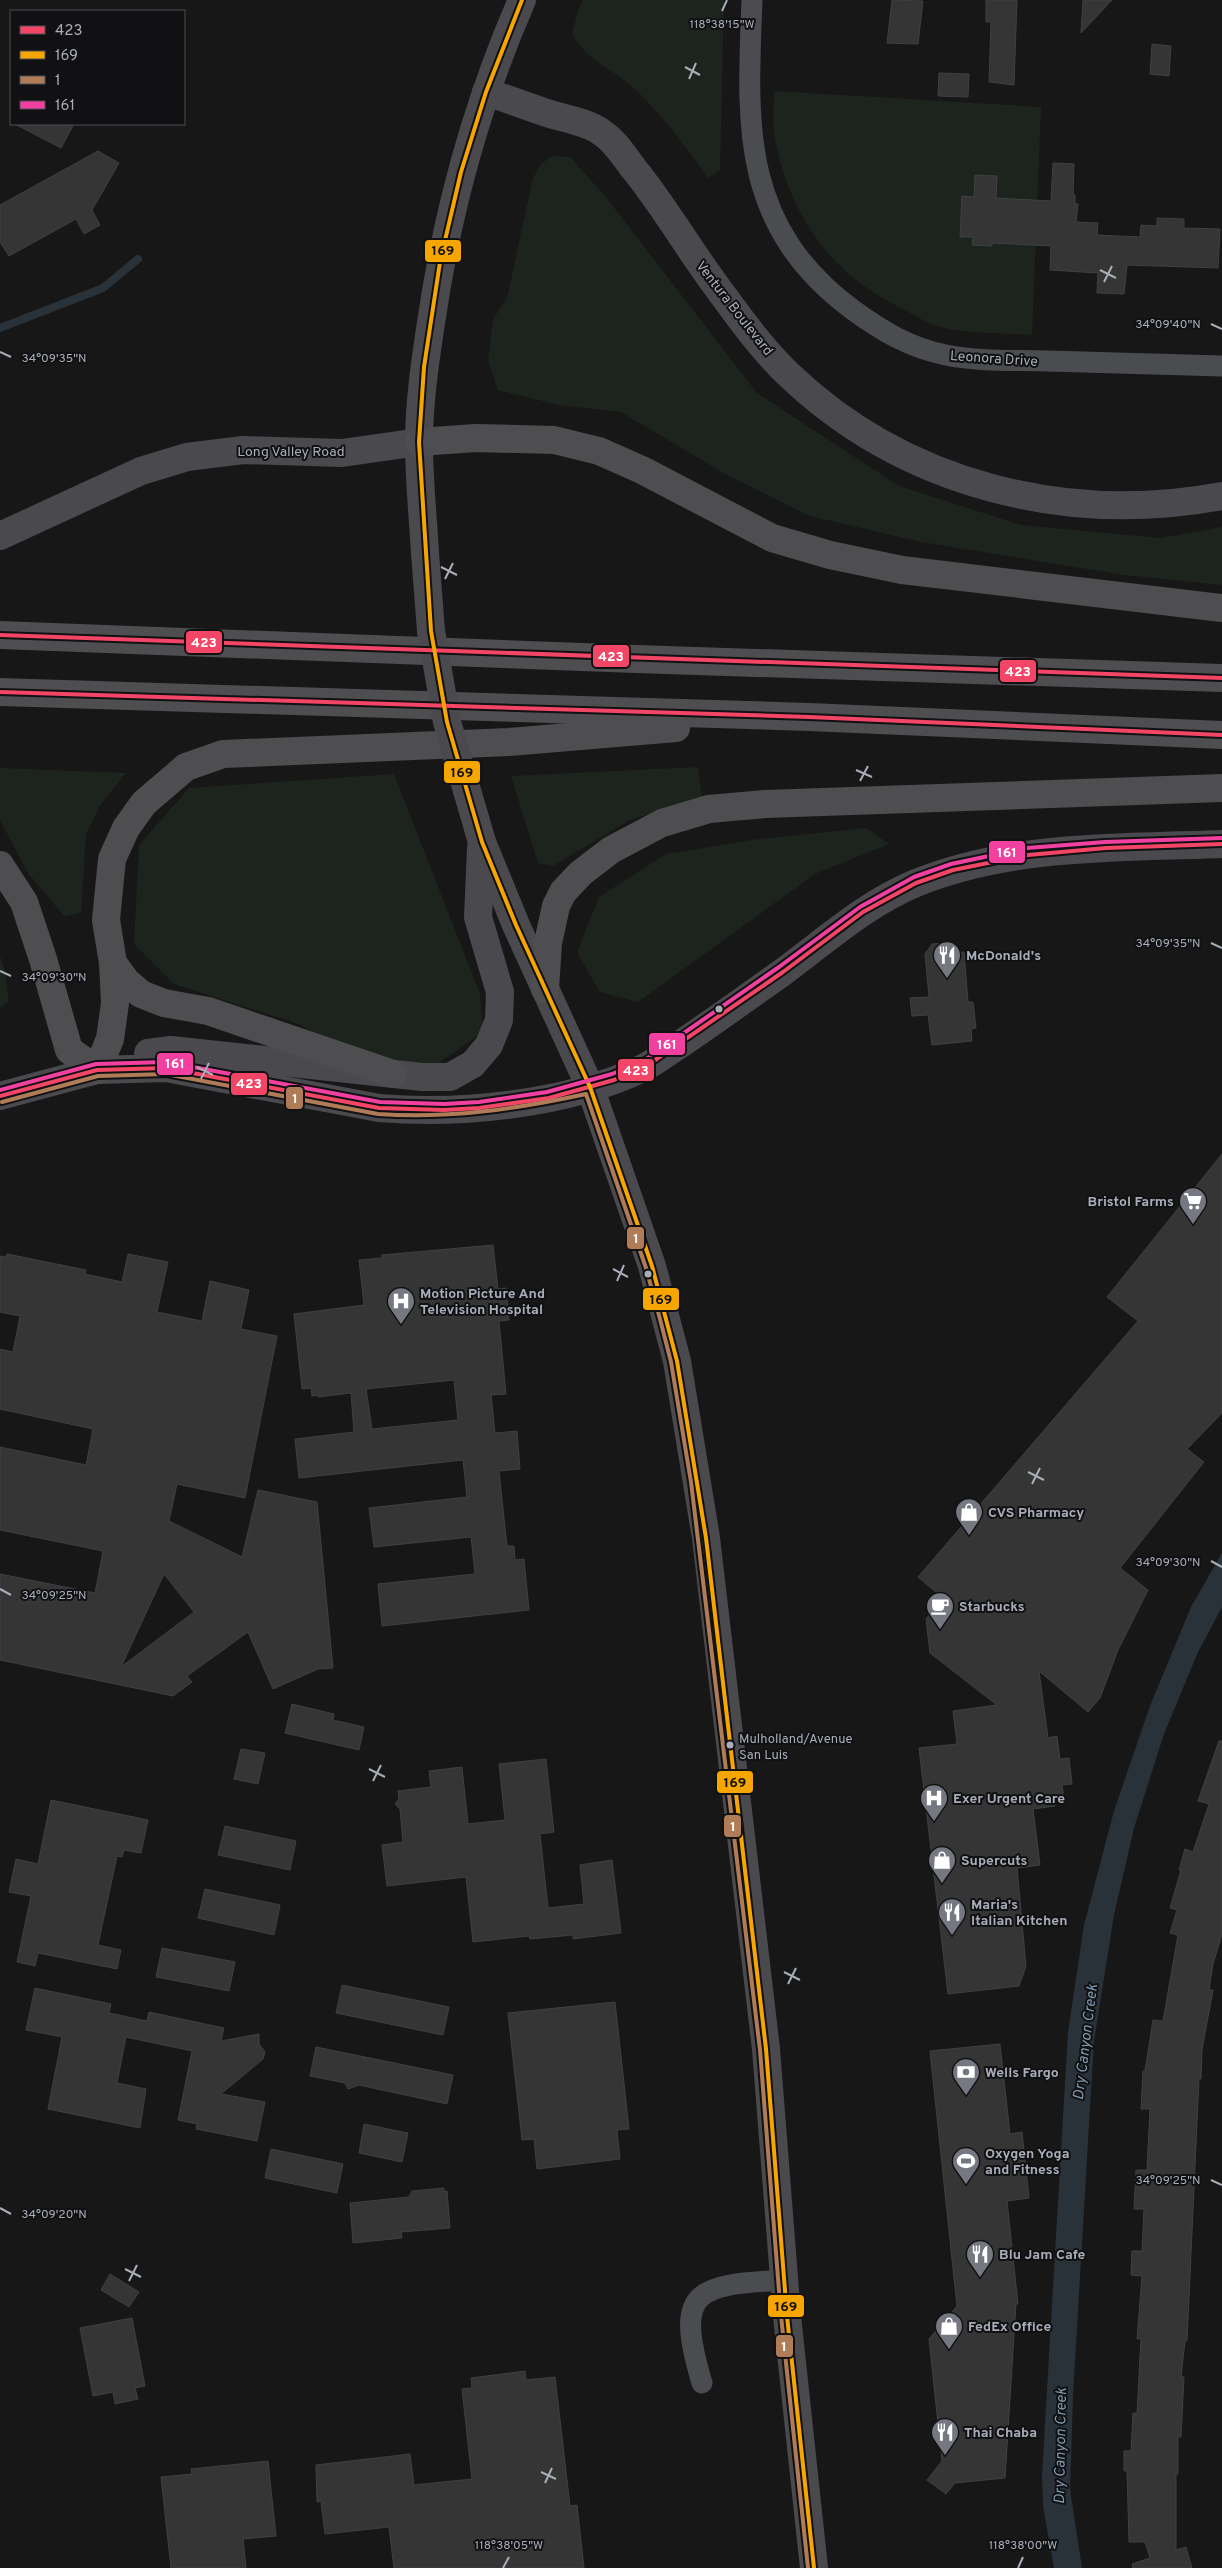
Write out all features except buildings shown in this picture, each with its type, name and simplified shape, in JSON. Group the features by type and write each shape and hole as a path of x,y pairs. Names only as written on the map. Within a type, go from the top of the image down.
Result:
{"highway":[{"path":"419,442 476,438 554,440 599,451 642,470 772,538 830,555 902,570 1222,608"},
{"path":"0,635 646,660 1222,678"},
{"path":"0,692 809,717 1222,735"},
{"path":"0,865 24,902 46,968 69,1050 97,1070 110,1038 114,1020 113,963 106,920 112,859 126,828 144,803 164,783 186,767 223,754 509,742 809,717"},
{"path":"546,989 552,919 563,892 581,873 611,850 662,823 709,809 766,804 1222,788"},
{"path":"113,963 127,982 141,994 164,1003 208,1011 393,1074"}],"main road":[{"path":"522,0 486,92 461,172 440,262 424,367 419,442 425,553 432,631 447,722 482,842 590,1087 652,1266 678,1361 706,1538 766,2049 784,2280 814,2568"},
{"name":"Ventura Boulevard","path":"486,92 578,122 600,131 614,143 661,202 692,252 753,335 788,374 837,413 879,440 929,466 986,488 1052,502 1118,506 1182,504 1222,496"},
{"name":"Long Valley Road","path":"0,536 141,471 187,457 243,450 342,453 419,442"},
{"path":"0,1096 97,1070 140,1054 171,1050 393,1074 450,1076 473,1064 489,1045 499,1020 500,992 478,917 482,842"},
{"path":"97,1070 166,1068 380,1108 408,1110 466,1109 515,1104 590,1087 644,1068 717,1020 864,912 913,884 956,869 1002,858 1048,852 1222,844"}],"street":[{"name":"Leonora Drive","path":"752,0 749,115 755,163 771,211 792,252 830,293 884,333 906,344 946,355 988,360 1222,366"},
{"path":"702,2383 692,2349 690,2329 691,2313 696,2300 704,2293 715,2288 784,2280"}],"shaded area":[{"path":"583,0 724,0 720,170 708,178 674,132 645,99 627,82 593,58 578,43 572,34"},
{"path":"774,91 1041,107 1032,335 963,331 936,326 879,296 846,272 816,238 804,219 785,177 774,133"},
{"path":"552,156 570,157 605,196 757,393 899,486 1021,525 1160,538 1222,527 1222,585 1124,575 921,542 810,516 727,475 621,412 559,405 498,390 488,360 493,319 507,298 533,178 541,164"},
{"path":"698,767 702,797 628,821 553,866 538,863 511,776"},
{"path":"0,768 126,773 101,804 86,834 81,913 64,916 28,873 0,820"},
{"path":"394,774 480,994 483,1032 433,1067 352,1052 298,1024 174,984 134,944 139,845 189,788"},
{"path":"866,828 889,844 815,874 638,1002 600,992 577,952 599,897 666,854 759,839"},
{"path":"0,956 5,971 9,1002 0,1007"}],"water":[{"name":"Dry Canyon Creek","path":"1222,1553 1222,1607 1198,1652 1164,1734 1134,1828 1114,1915 1094,2041 1073,2395 1070,2489 1082,2568 1054,2568 1043,2506 1042,2476 1068,2032 1084,1925 1114,1811 1150,1706 1191,1607"}],"waterway":[{"path":"0,328 103,288 138,259"}],"transit line":[{"name":"169","path":"522,0 486,92 461,172 440,262 424,367 419,442 431,631 447,722 482,842 516,925 590,1087 652,1266 677,1361 706,1538 766,2049 787,2316 814,2568"},
{"name":"423","path":"0,635 1222,678"},
{"name":"423","path":"0,692 809,717 1222,735"},
{"name":"161","path":"0,1090 96,1064 166,1062 380,1102 444,1104 479,1102 547,1092 612,1074 645,1060 779,967 860,907 914,877 951,864 1027,848 1105,842 1222,838"},
{"name":"423","path":"0,1096 97,1070 166,1068 379,1108 444,1110 479,1108 549,1098 614,1080 648,1065 783,972 863,912 916,883 953,870 1028,855 1106,848 1222,844"},
{"name":"1","path":"2,1102 98,1076 166,1074 378,1114 430,1115 482,1112 586,1094 646,1268 660,1319 671,1362 691,1482 760,2050 781,2316 808,2568"}],"place":[{"name":"McDonald's","path":"947,979"},
{"name":"Bristol Farms","path":"1193,1225"},
{"name":"Motion Picture And Television Hospital","path":"401,1325"},
{"name":"CVS Pharmacy","path":"969,1536"},
{"name":"Starbucks","path":"940,1630"},
{"name":"Mulholland/Avenue San Luis","path":"730,1745"},
{"name":"Exer Urgent Care","path":"934,1822"},
{"name":"Supercuts","path":"942,1884"},
{"name":"Maria's Italian Kitchen","path":"952,1936"},
{"name":"Wells Fargo","path":"966,2096"},
{"name":"Oxygen Yoga and Fitness","path":"966,2185"},
{"name":"Blu Jam Cafe","path":"980,2278"},
{"name":"FedEx Office","path":"949,2350"},
{"name":"Thai Chaba","path":"945,2456"}]}
